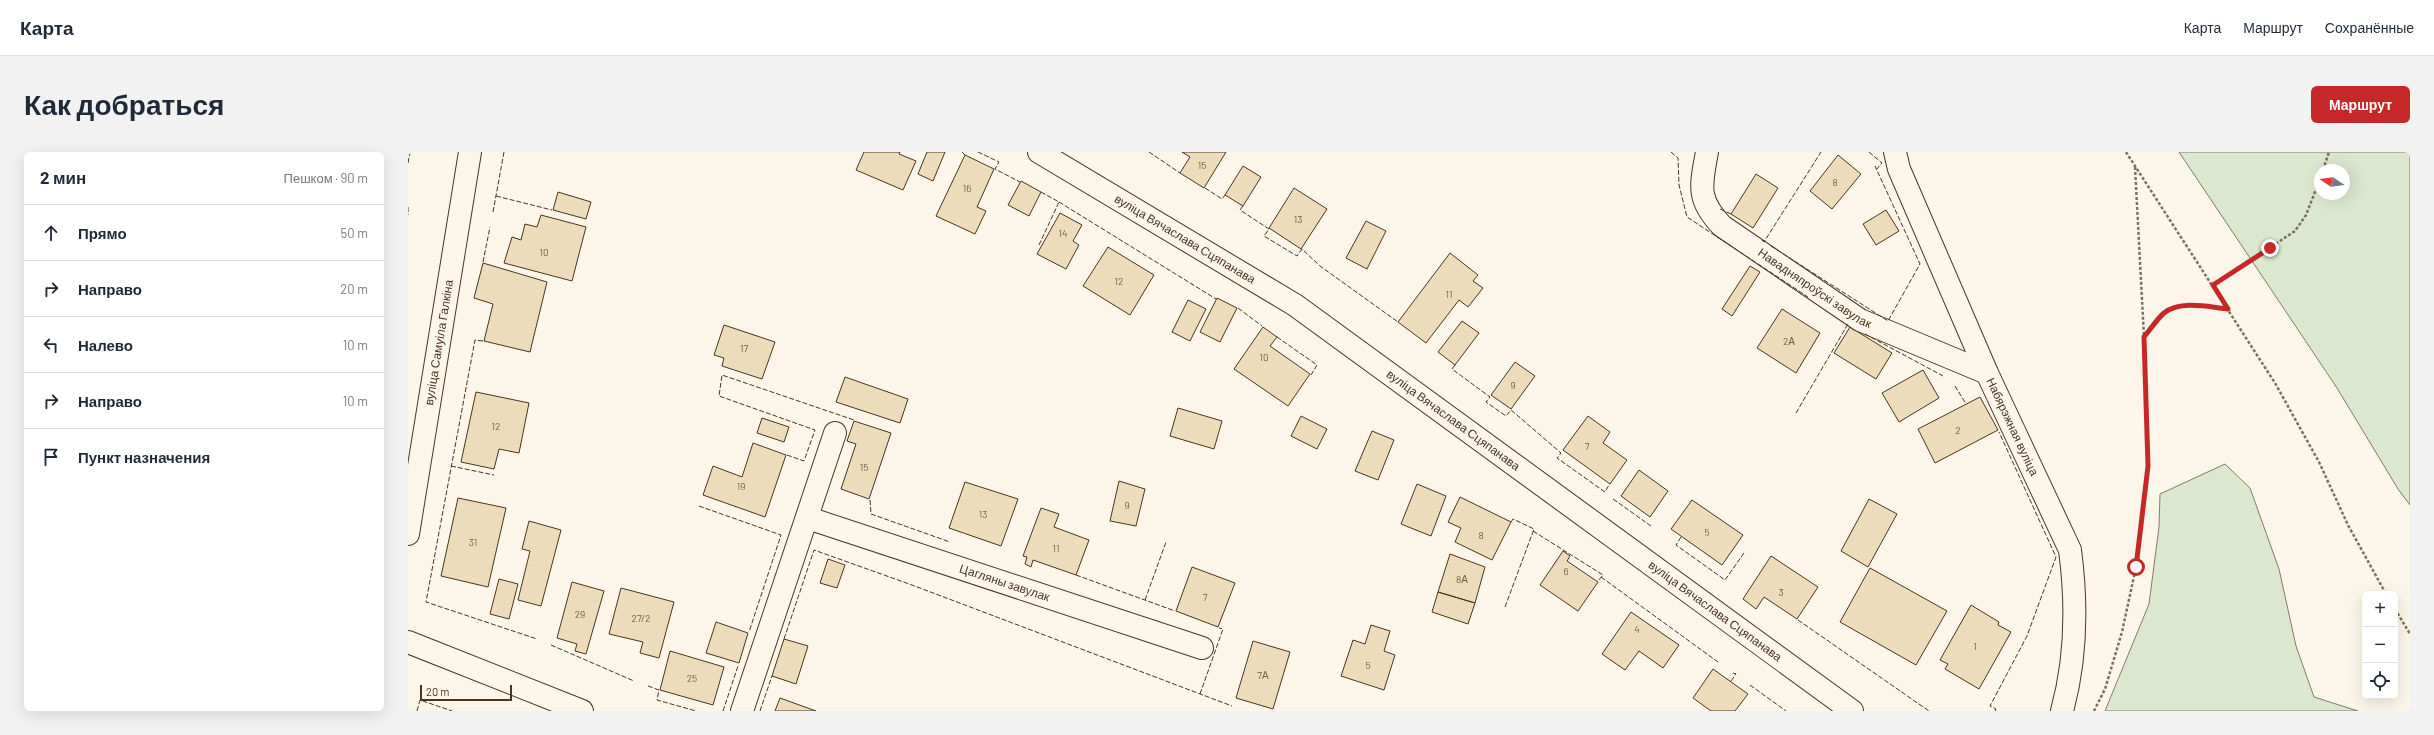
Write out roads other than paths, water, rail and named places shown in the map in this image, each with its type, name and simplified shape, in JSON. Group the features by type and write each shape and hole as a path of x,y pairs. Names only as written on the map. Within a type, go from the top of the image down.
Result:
{"street":[{"name":"вуліца Самуіла Галкіна","path":"408,534 413,467 470,152"},
{"name":"Навадняпроўскі завулак","path":"1707,152 1701,193 1705,205 1722,226 1860,320 1987,373"},
{"name":"Набярэжная вуліца","path":"1895,152 1899,169 1987,373 2070,550 2073,578 2074,620 2066,696 2062,711"},
{"name":"вуліца Вячаслава Сцяпанава","path":"1050,155 1295,305 1852,711"},
{"path":"742,711 808,518 835,433"},
{"name":"Цагляны завулак","path":"808,518 1202,648"},
{"path":"408,642 582,711"}]}
